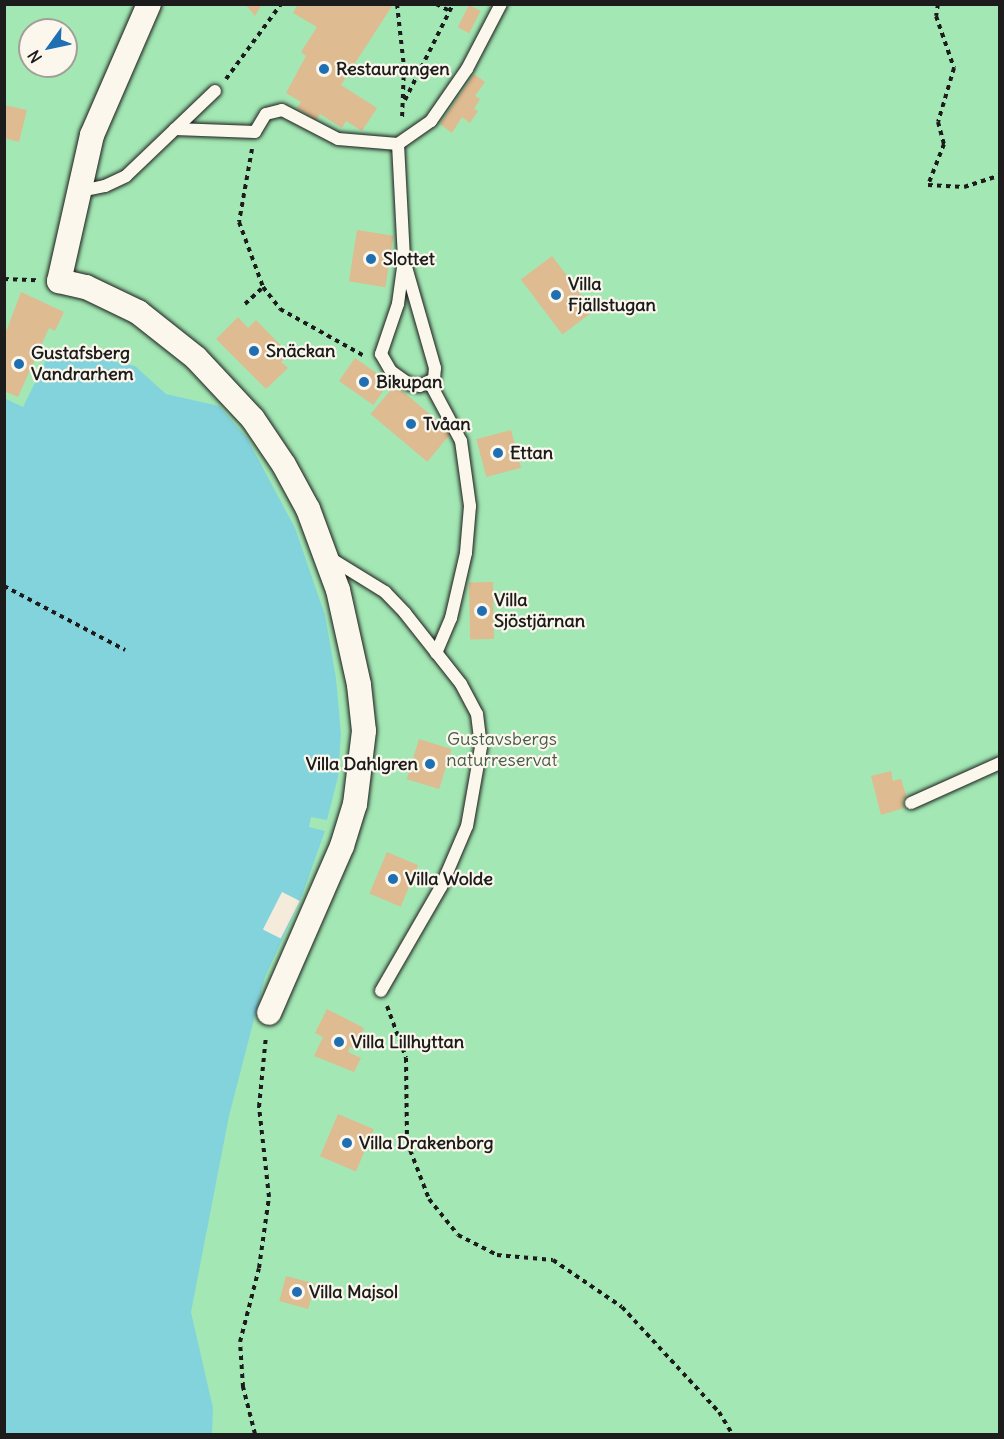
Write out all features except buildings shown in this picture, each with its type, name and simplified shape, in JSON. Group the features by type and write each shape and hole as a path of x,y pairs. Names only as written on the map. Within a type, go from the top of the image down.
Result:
{"street":[{"path":"149,4 92,135 76,192 59,280 86,287 138,312 223,385 253,419 284,465 308,509 338,590 359,685 364,731 362,768 342,846 269,1013"}],"lane":[{"path":"175,129 255,132 266,114 282,110 338,139 398,144 431,121 466,69 501,4"},
{"path":"76,192 105,186 126,176 215,91"},
{"path":"398,144 404,260 398,303 381,354 391,371 409,384 430,383"},
{"path":"404,260 435,368 430,383 461,441 470,506 466,553 451,618 436,653"},
{"path":"326,556 385,592 461,684 477,714 481,747 477,786 467,826 441,887 381,991"},
{"path":"911,803 999,763"}],"path":[{"path":"215,91 281,4"},
{"path":"397,4 405,101 398,144"},
{"path":"436,4 450,11"},
{"path":"405,101 453,4"},
{"path":"938,4 936,16 954,68 938,122 944,144 928,185 964,187 999,175"},
{"path":"255,132 239,222 263,287 280,309 351,349"},
{"path":"4,279 59,280"},
{"path":"245,304 263,287"},
{"path":"4,586 124,650"},
{"path":"381,991 406,1058 407,1142 429,1199 458,1235 497,1255 553,1260 622,1307 719,1412 732,1434"},
{"path":"255,1434 243,1387 240,1341 259,1268 269,1197 259,1107 269,1013"}],"green space":[{"name":"Gustavsbergs naturreservat","path":"5,5 999,5 999,1434 5,1434"}],"water":[{"path":"52,348 135,366 166,394 219,406 247,438 295,528 325,615 336,678 341,734 338,777 327,820 311,817 309,827 325,831 300,901 265,977 229,1116 191,1312 213,1408 212,1434 5,1434 4,398 23,407"}],"pier":[{"path":"282,892 300,901 281,939 263,929"}],"place":[{"name":"Restaurangen","path":"324,69"},
{"name":"Slottet","path":"371,259"},
{"name":"Villa Fjällstugan","path":"556,295"},
{"name":"Snäckan","path":"254,351"},
{"name":"Gustafsberg Vandrarhem","path":"19,364"},
{"name":"Bikupan","path":"364,382"},
{"name":"Tvåan","path":"411,424"},
{"name":"Ettan","path":"498,453"},
{"name":"Villa Sjöstjärnan","path":"482,611"},
{"name":"Villa Dahlgren","path":"430,764"},
{"name":"Villa Wolde","path":"393,879"},
{"name":"Villa Lillhyttan","path":"339,1042"},
{"name":"Villa Drakenborg","path":"347,1143"},
{"name":"Villa Majsol","path":"297,1292"}]}
